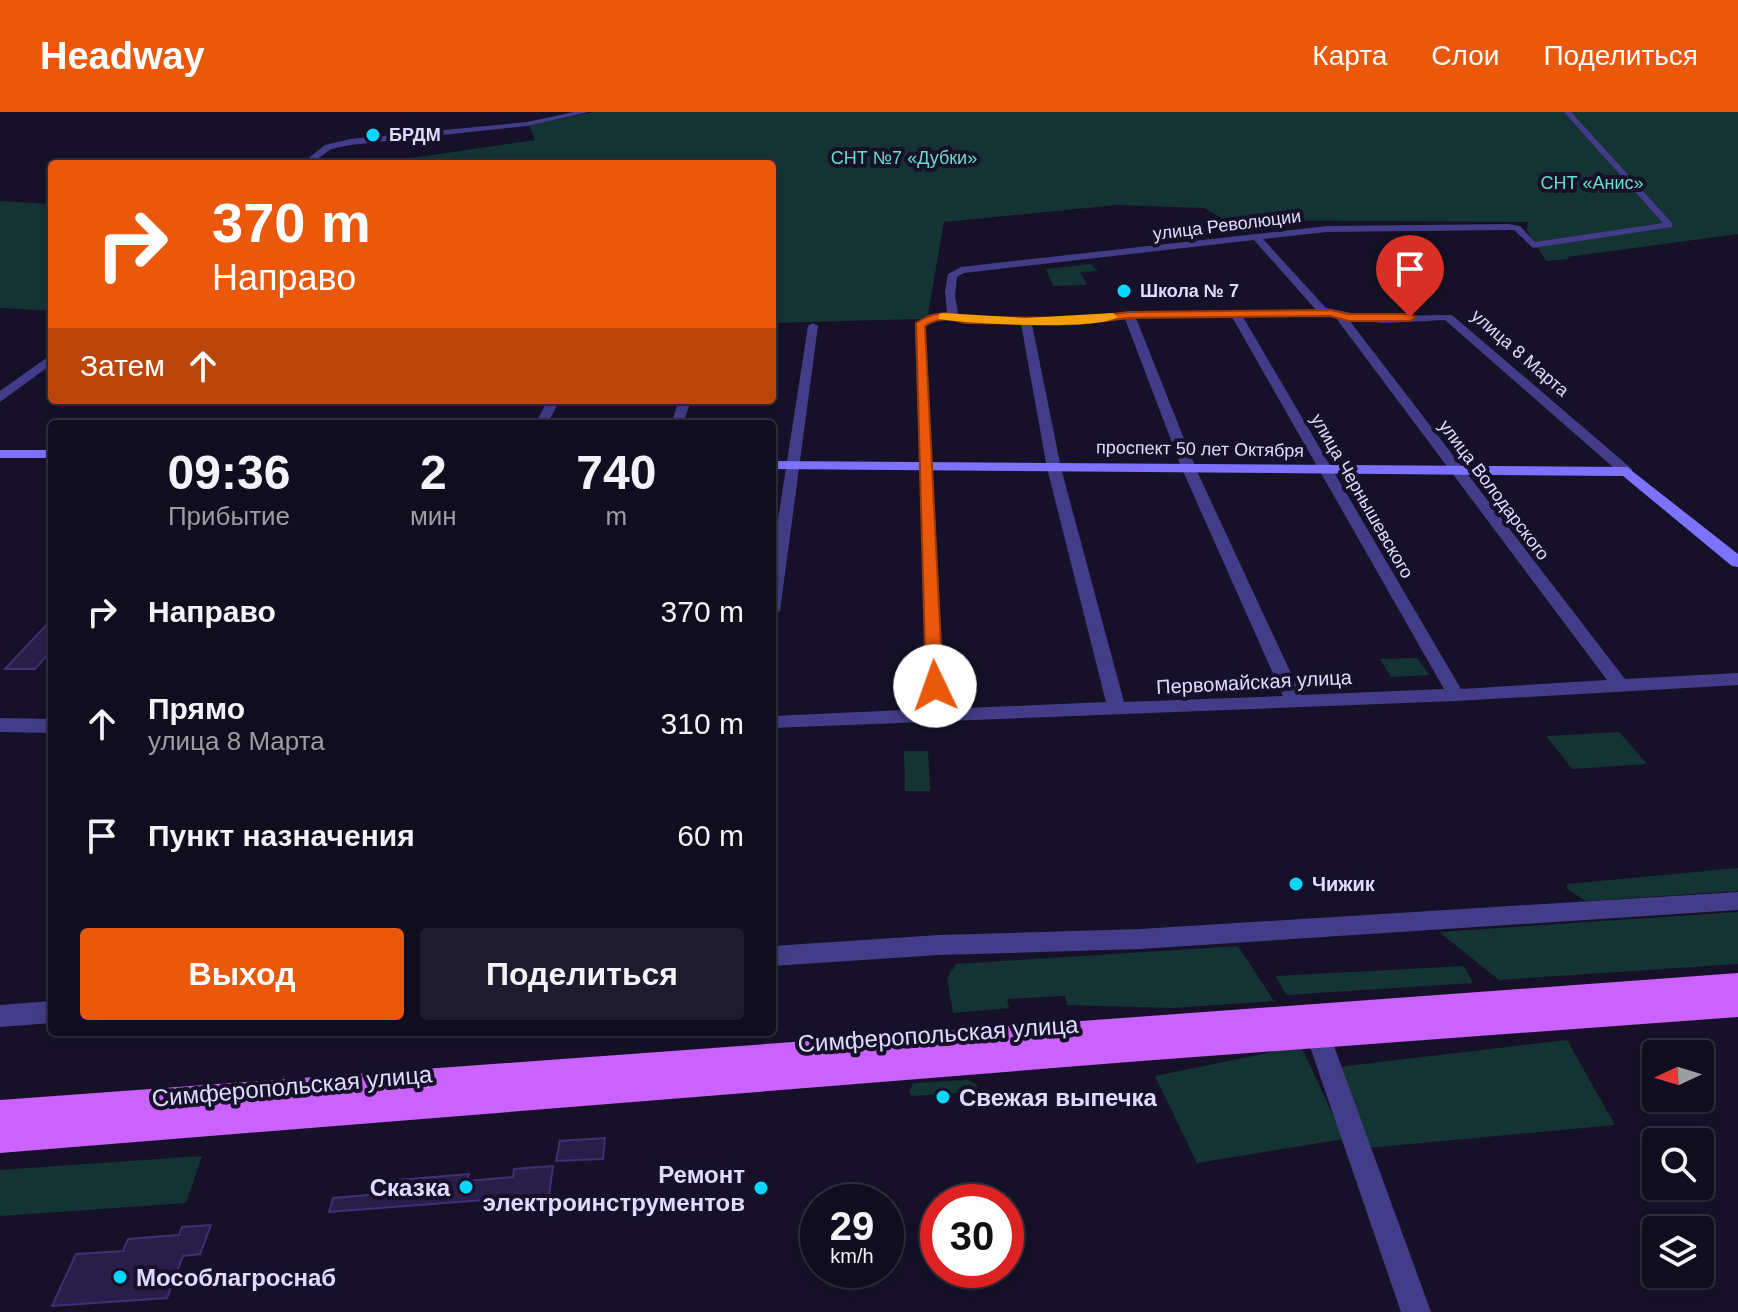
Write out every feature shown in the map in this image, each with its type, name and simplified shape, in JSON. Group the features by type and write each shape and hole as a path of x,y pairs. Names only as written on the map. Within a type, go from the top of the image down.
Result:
{"main road":[{"path":"0,454 48,454"},
{"name":"проспект 50 лет Октября","path":"776,465 1627,472"},
{"name":"улица 8 Марта","path":"1627,472 1738,562"},
{"name":"Симферопольская улица","path":"0,1114 1031,1035 1738,985"},
{"name":"Симферопольская улица","path":"0,1139 1738,1005"}],"street":[{"path":"310,160 322,151 343,143 527,124 585,112"},
{"name":"улица Революции","path":"952,313 952,276 961,270 1327,229 1508,227 1517,228 1533,245 1669,225 1567,112"},
{"path":"1257,238 1322,310 1335,315"},
{"path":"936,717 923,467 920,325 931,317 952,313"},
{"name":"улица 8 Марта","path":"952,313 965,320 1026,321 1079,321 1129,315 1448,317 1627,472"},
{"name":"улица Чернышевского","path":"1236,314 1456,695"},
{"path":"1129,315 1189,469 1295,702"},
{"name":"улица Володарского","path":"1335,315 1620,685"},
{"path":"1026,321 1054,468 1117,710"},
{"path":"776,586 813,326"},
{"path":"0,398 48,361"},
{"name":"Первомайская улица","path":"776,722 1456,695 1738,679"},
{"path":"0,725 48,726"},
{"path":"776,956 939,945 1140,939 1738,901"},
{"path":"0,1016 48,1012"},
{"path":"1318,1035 1416,1312"}],"green space":[{"path":"595,112 1738,112 1738,234 1546,261 1527,230 1528,222 1225,220 1204,208 1117,205 944,222 928,314 920,319 776,323 776,160 398,160 535,140 529,125"},
{"path":"0,201 48,204 48,311 0,308"},
{"path":"1091,264 1098,271 1080,272 1087,285 1053,286 1046,269"},
{"path":"1417,658 1429,675 1391,677 1380,659"},
{"path":"1619,732 1647,764 1572,769 1546,736"},
{"path":"904,751 928,751 930,791 905,791"},
{"path":"1738,868 1738,891 1586,901 1567,889 1567,884"},
{"path":"1738,912 1738,964 1499,980 1439,932"},
{"path":"1238,946 1274,1001 1172,1008 1067,1005 1065,996 1007,999 1009,1008 953,1013 947,978 956,964"},
{"path":"1464,966 1473,983 1286,995 1276,976"},
{"path":"1567,1040 1615,1125 1367,1148 1338,1067"},
{"path":"1301,1046 1344,1139 1197,1163 1155,1076"},
{"path":"968,1080 977,1085 976,1092 912,1096 909,1092 913,1083"},
{"path":"202,1156 186,1203 0,1216 0,1170"}],"building":[{"path":"48,623 48,654 35,669 5,669"},
{"path":"605,1138 603,1159 556,1161 560,1141"},
{"name":"Сказка","path":"553,1166 549,1195 329,1212 333,1198 381,1194 385,1181 469,1174 467,1181 513,1177 514,1169"},
{"name":"Мособлагроснаб","path":"211,1225 200,1254 183,1256 167,1298 52,1306 76,1254 123,1251 128,1239 179,1235 182,1227"}],"slow traffic":[{"path":"943,317 1026,321 1079,321 1113,317"}],"place":[{"name":"БРДМ","path":"373,135"},
{"name":"Школа № 7","path":"1124,291"},
{"name":"Чижик","path":"1296,884"},
{"name":"Свежая выпечка","path":"943,1097"},
{"name":"Сказка","path":"466,1187"},
{"name":"Ремонт электроинструментов","path":"761,1188"},
{"name":"Мособлагроснаб","path":"120,1277"}],"route":[{"path":"935,686 923,467 920,325 931,317 953,316 965,320 1026,321 1079,321 1129,315 1330,313 1349,317 1410,317"}],"park label":[{"name":"СНТ №7 «Дубки»","path":"904,158"},
{"name":"СНТ «Анис»","path":"1592,183"}]}
